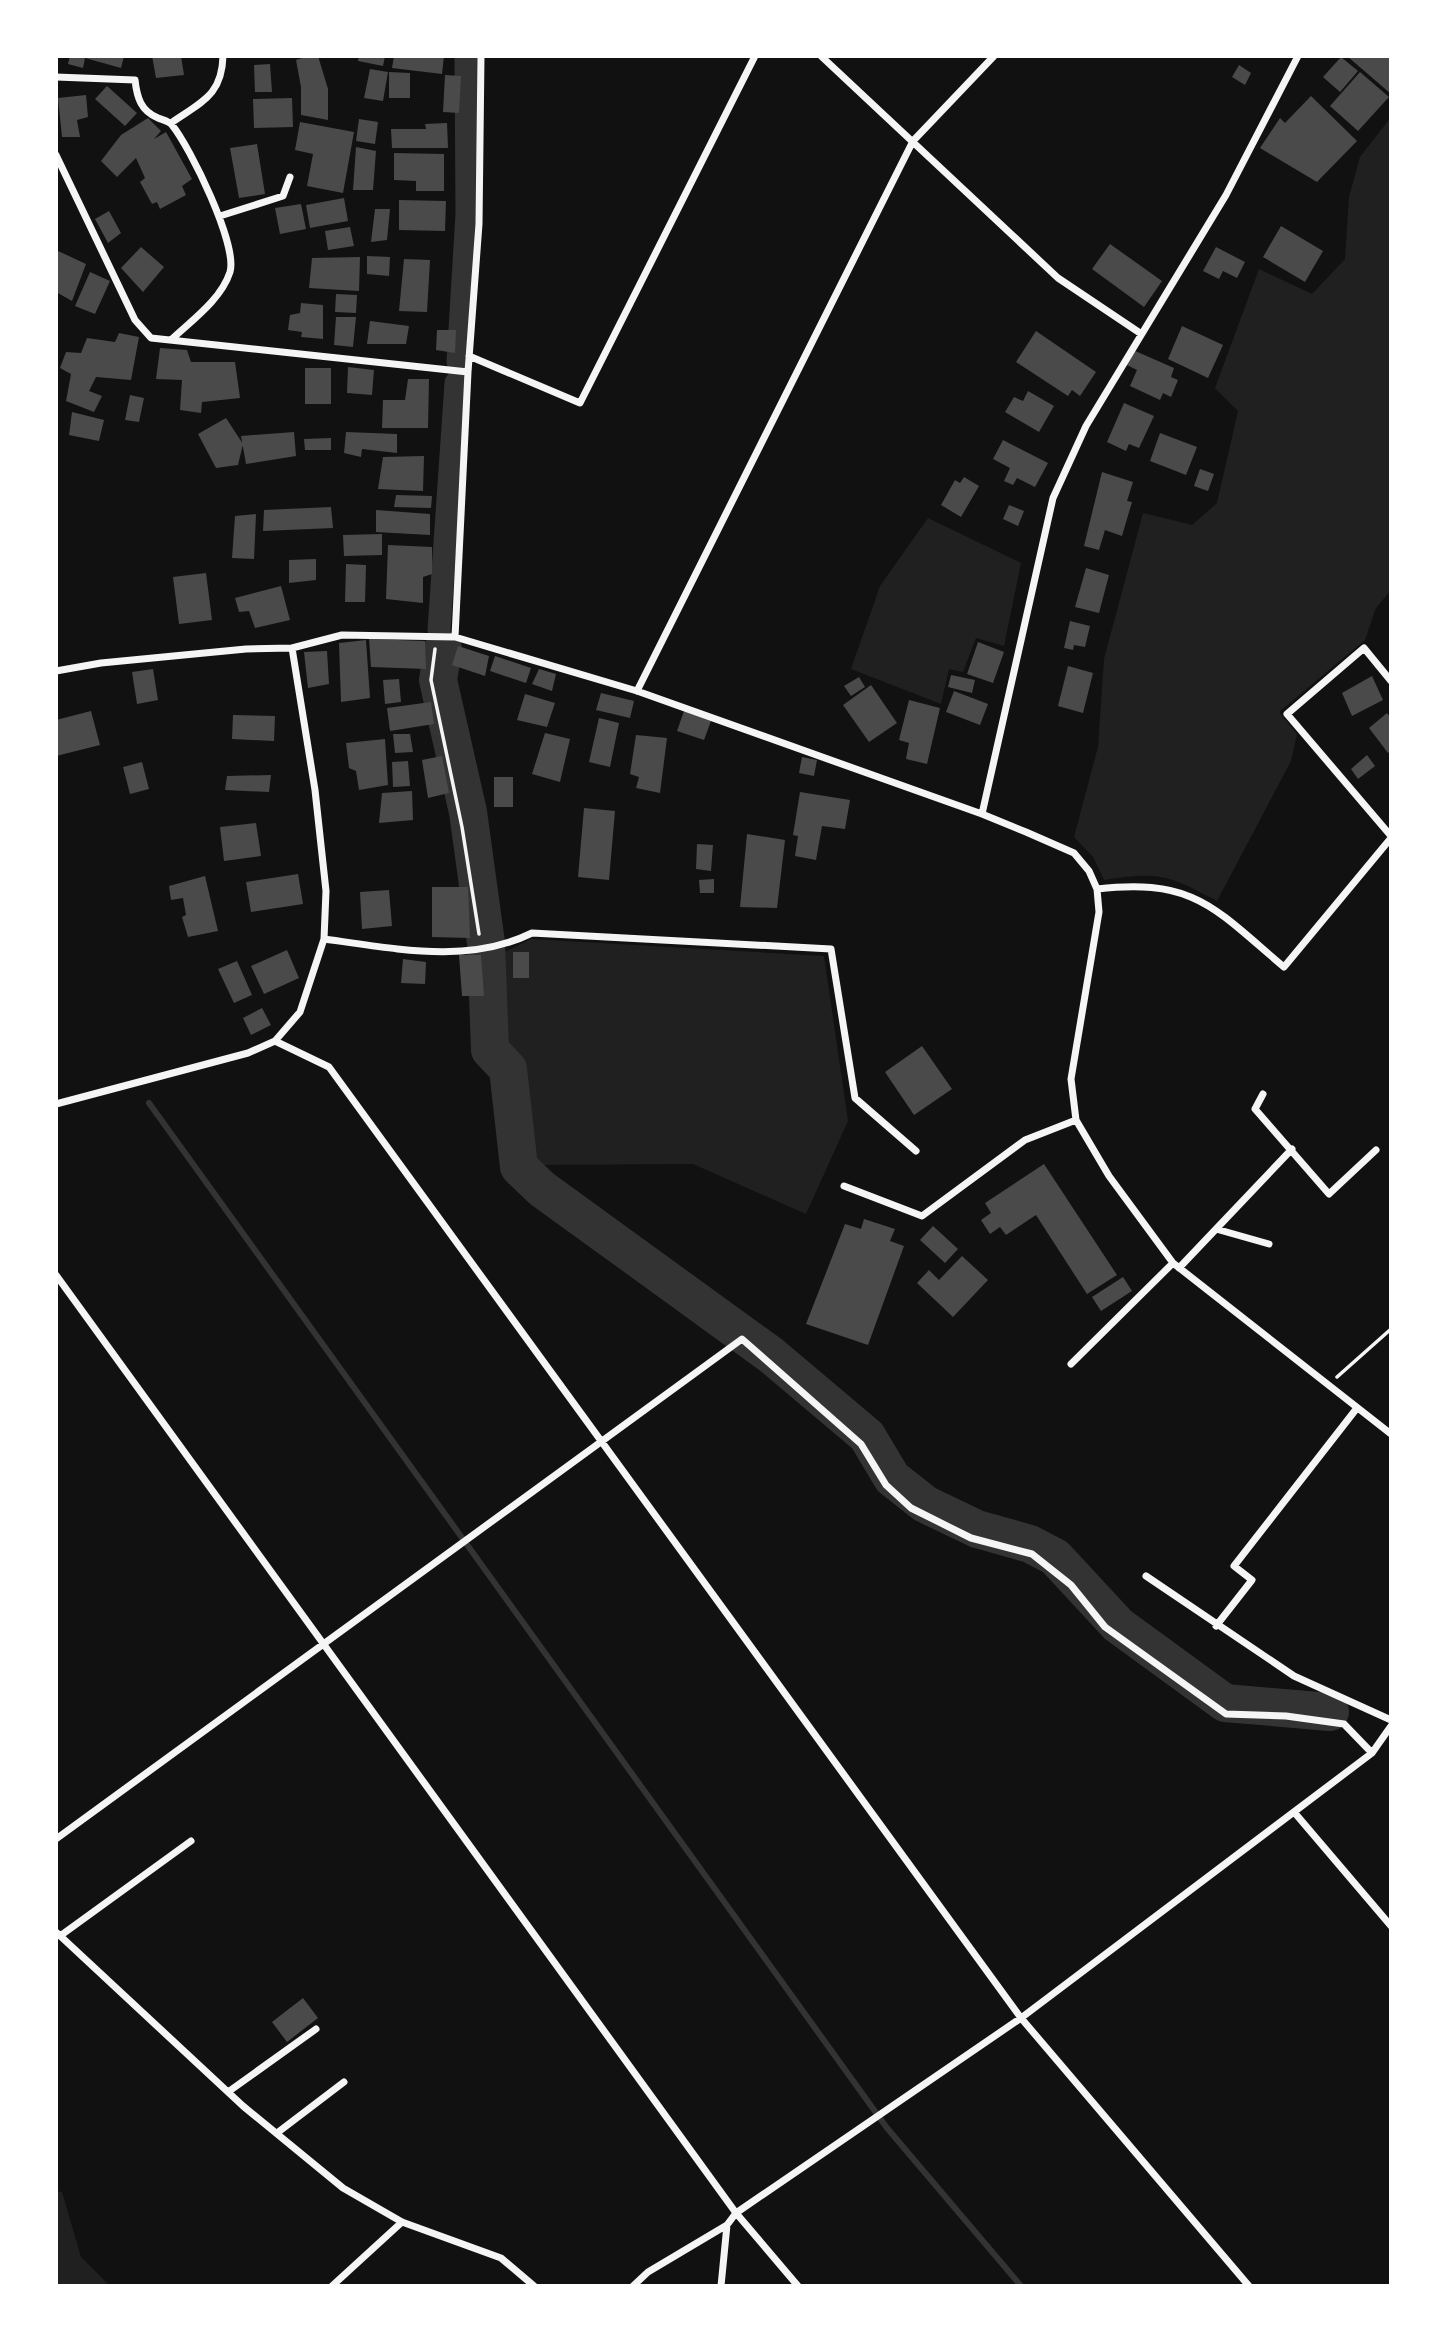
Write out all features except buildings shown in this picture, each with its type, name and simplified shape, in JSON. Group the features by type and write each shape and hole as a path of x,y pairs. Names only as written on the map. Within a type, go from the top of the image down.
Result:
{"street":[{"path":"171,123 213,95 222,74 223,56"},
{"path":"455,637 468,372 479,224 481,56"},
{"path":"469,356 580,403 755,56"},
{"path":"821,56 999,226 1058,278 1140,333"},
{"path":"637,691 913,141 994,56"},
{"path":"982,814 1053,498 1086,426 1226,195 1298,56"},
{"path":"56,77 135,80 136,95 145,111 171,123 220,216 230,249 230,272 209,304 171,340"},
{"path":"56,155 135,320 151,338 468,372"},
{"path":"220,216 283,196 289,177"},
{"path":"56,671 127,660 246,649 292,648 342,635 455,637 637,691 982,814 1074,853 1089,871 1097,890 1099,912 1071,1079 1071,1099 1076,1121 1109,1176 1176,1266 1391,1434"},
{"path":"56,1104 248,1052 275,1041 300,1012 324,939 326,891 318,816 292,648"},
{"path":"1097,890 1139,884 1174,889 1212,906 1284,967 1391,837 1287,714 1364,648 1391,681"},
{"path":"324,939 419,952 482,950 506,946 532,933 831,949 855,1098 916,1151"},
{"path":"275,1041 329,1067 1021,2018 1249,2286"},
{"path":"1263,1094 1255,1109 1329,1194 1376,1150"},
{"path":"844,1186 922,1216 1025,1140 1076,1121"},
{"path":"1071,1364 1216,1229 1292,1149"},
{"path":"1216,1229 1269,1244"},
{"path":"56,1275 736,2213 798,2286"},
{"path":"56,1839 742,1339 861,1444 886,1485 911,1507 971,1538 1032,1554 1070,1585 1105,1626 1226,1714 1286,1716 1344,1724 1371,1753"},
{"path":"1216,1626 1252,1580 1234,1566 1357,1408"},
{"path":"1146,1576 1216,1626 1294,1676 1391,1720"},
{"path":"633,2286 648,2272 727,2225 736,2213 1021,2018 1371,1753 1391,1726"},
{"path":"1294,1812 1391,1926"},
{"path":"191,1841 58,1934 228,2092 343,2188 402,2222 500,2258 534,2286"},
{"path":"228,2092 316,2029"},
{"path":"277,2133 344,2082"},
{"path":"332,2286 402,2222"},
{"path":"721,2286 727,2225"}],"path":[{"path":"436,637 431,680 462,827 482,950"},
{"path":"1328,1385 1391,1329"}],"shaded area":[{"path":"1391,117 1391,590 1376,608 1365,640 1279,712 1297,734 1291,761 1217,901 1187,885 1163,877 1138,876 1104,880 1093,857 1074,837 1098,747 1104,659 1143,513 1192,525 1217,503 1238,411 1215,388 1259,269 1312,294 1345,259 1349,197 1360,157"},
{"path":"928,518 1021,563 1004,646 976,638 963,672 949,669 941,704 851,669 880,586"},
{"path":"531,939 824,956 848,1121 806,1214 693,1164 528,1165 513,1052 497,1050 493,953 507,951"},
{"path":"56,2191 62,2192 81,2257 110,2286 56,2286"}],"waterway":[{"path":"458,362 467,214 466,56"},
{"path":"439,630 456,383"},
{"path":"443,649 438,680 468,812 486,943 490,1050 508,1069 519,1167 542,1189 771,1355 867,1436 892,1478 925,1504 977,1529 1030,1544 1055,1557 1118,1625 1225,1703 1330,1712"},
{"path":"149,1103 887,2128 1021,2286"}]}
